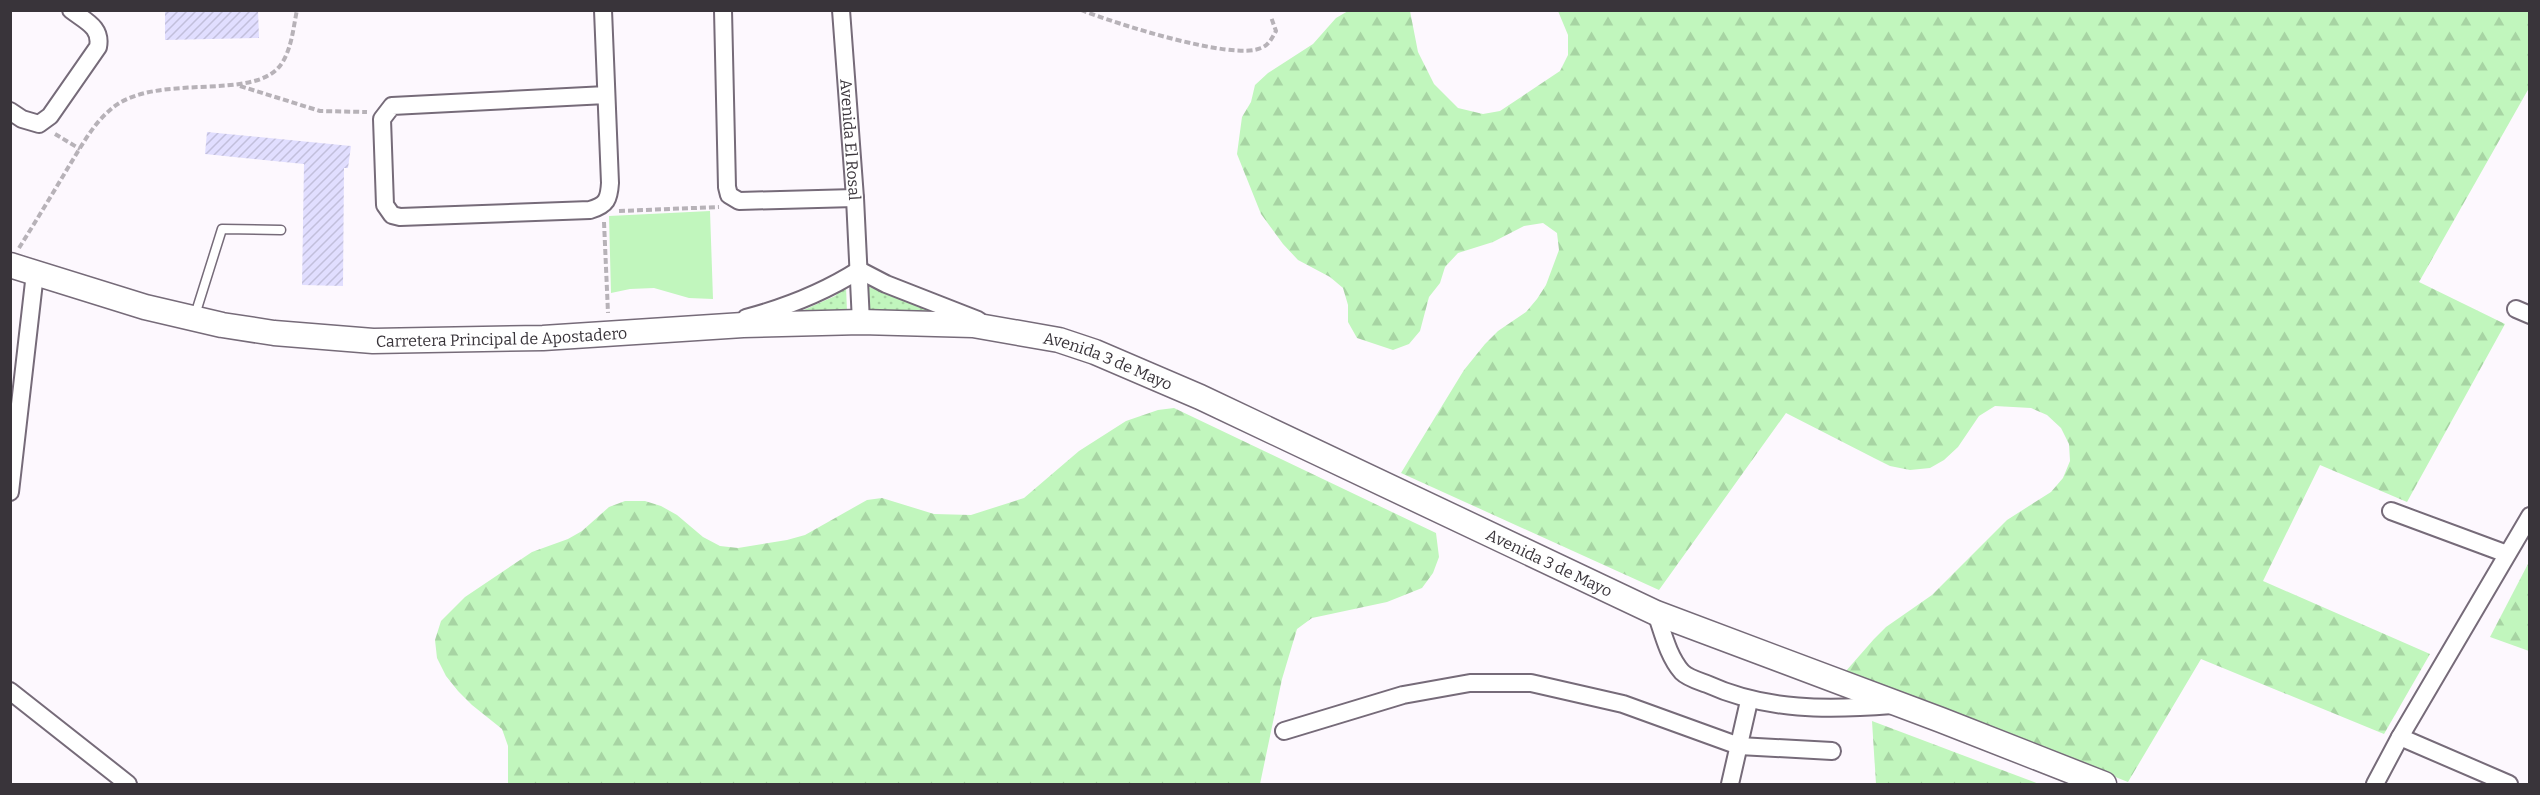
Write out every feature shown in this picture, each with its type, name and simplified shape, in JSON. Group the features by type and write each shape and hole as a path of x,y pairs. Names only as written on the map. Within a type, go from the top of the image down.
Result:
{"street":[{"path":"10,111 22,119 39,124 50,116 98,47 100,38 95,27 71,10"},
{"path":"603,10 610,183 609,198 603,206 590,210 400,217 392,214 385,204 382,119 385,111 392,106 606,95"},
{"path":"723,10 729,195 739,201 855,198"},
{"name":"Avenida El Rosal","path":"841,10 855,198 861,322"},
{"name":"Carretera Principal de Apostadero","path":"13,259 35,273 145,307 274,333 373,341 543,338 718,326 861,322 973,325 1002,329"},
{"path":"718,326 803,301 859,270 885,284 1002,329"},
{"path":"10,492 35,273"},
{"name":"Avenida 3 de Mayo","path":"1002,329 1059,340 1095,352 1200,397 1656,614 1902,705 2104,784"},
{"path":"2391,511 2507,554"},
{"path":"2375,784 2400,736 2529,516"},
{"path":"1656,614 1673,658 1684,674 1749,701 1842,709 1902,705"},
{"path":"1284,730 1403,695 1470,683 1531,683 1623,704 1739,746 1832,751"},
{"path":"10,691 128,784"},
{"path":"1730,784 1749,701"},
{"path":"2400,736 2509,784"}],"lane":[{"path":"194,318 222,229 281,230"}],"path":[{"path":"13,259 80,149 110,110 136,93 188,87 239,86 266,77 281,65 291,43 297,10"},
{"path":"1081,10 1118,25 1228,51 1262,48 1271,41 1276,31 1271,17"},
{"path":"239,86 320,111 385,111"},
{"path":"39,124 80,149"},
{"path":"608,333 603,206 616,211 718,208 729,195"}],"green space":[{"path":"1348,11 1410,11 1418,52 1434,84 1458,108 1483,114 1500,111 1560,71 1568,55 1568,35 1558,11 2529,11 2529,88 2419,282 2505,324 2407,502 2320,465 2263,581 2430,654 2384,734 2201,659 2128,782 1846,671 1886,627 1932,595 2007,520 2051,492 2063,478 2070,461 2069,444 2061,428 2047,415 2031,408 1995,406 1979,416 1958,447 1944,460 1930,468 1910,470 1890,466 1786,413 1659,590 1401,473 1464,370 1498,331 1526,312 1537,299 1546,285 1559,250 1557,233 1543,223 1524,226 1493,242 1458,253 1445,267 1440,283 1429,297 1420,331 1409,344 1393,350 1357,338 1348,322 1348,305 1343,288 1330,277 1298,260 1283,244 1261,214 1237,154 1242,117 1251,102 1255,85 1268,73 1313,44 1336,18"},
{"path":"710,211 713,299 689,298 654,288 611,293 609,216"},
{"path":"846,286 847,312 797,313 835,296"},
{"path":"869,287 937,312 870,311"},
{"path":"1174,408 1436,533 1439,557 1433,573 1422,588 1387,602 1312,618 1297,629 1282,679 1260,784 508,784 508,746 502,729 458,691 446,676 437,658 435,640 441,621 465,597 532,552 568,539 582,531 609,507 625,501 645,501 661,506 677,515 703,537 720,546 738,548 805,535 867,500 882,498 934,514 971,515 1024,498 1079,451 1126,421 1158,410"},
{"path":"2529,562 2529,651 2490,637"},
{"path":"1872,721 2039,784 1876,784"}],"building":[{"path":"165,10 258,10 259,38 165,40"},
{"path":"207,132 351,146 348,168 344,168 343,286 302,285 304,164 205,154"}]}
